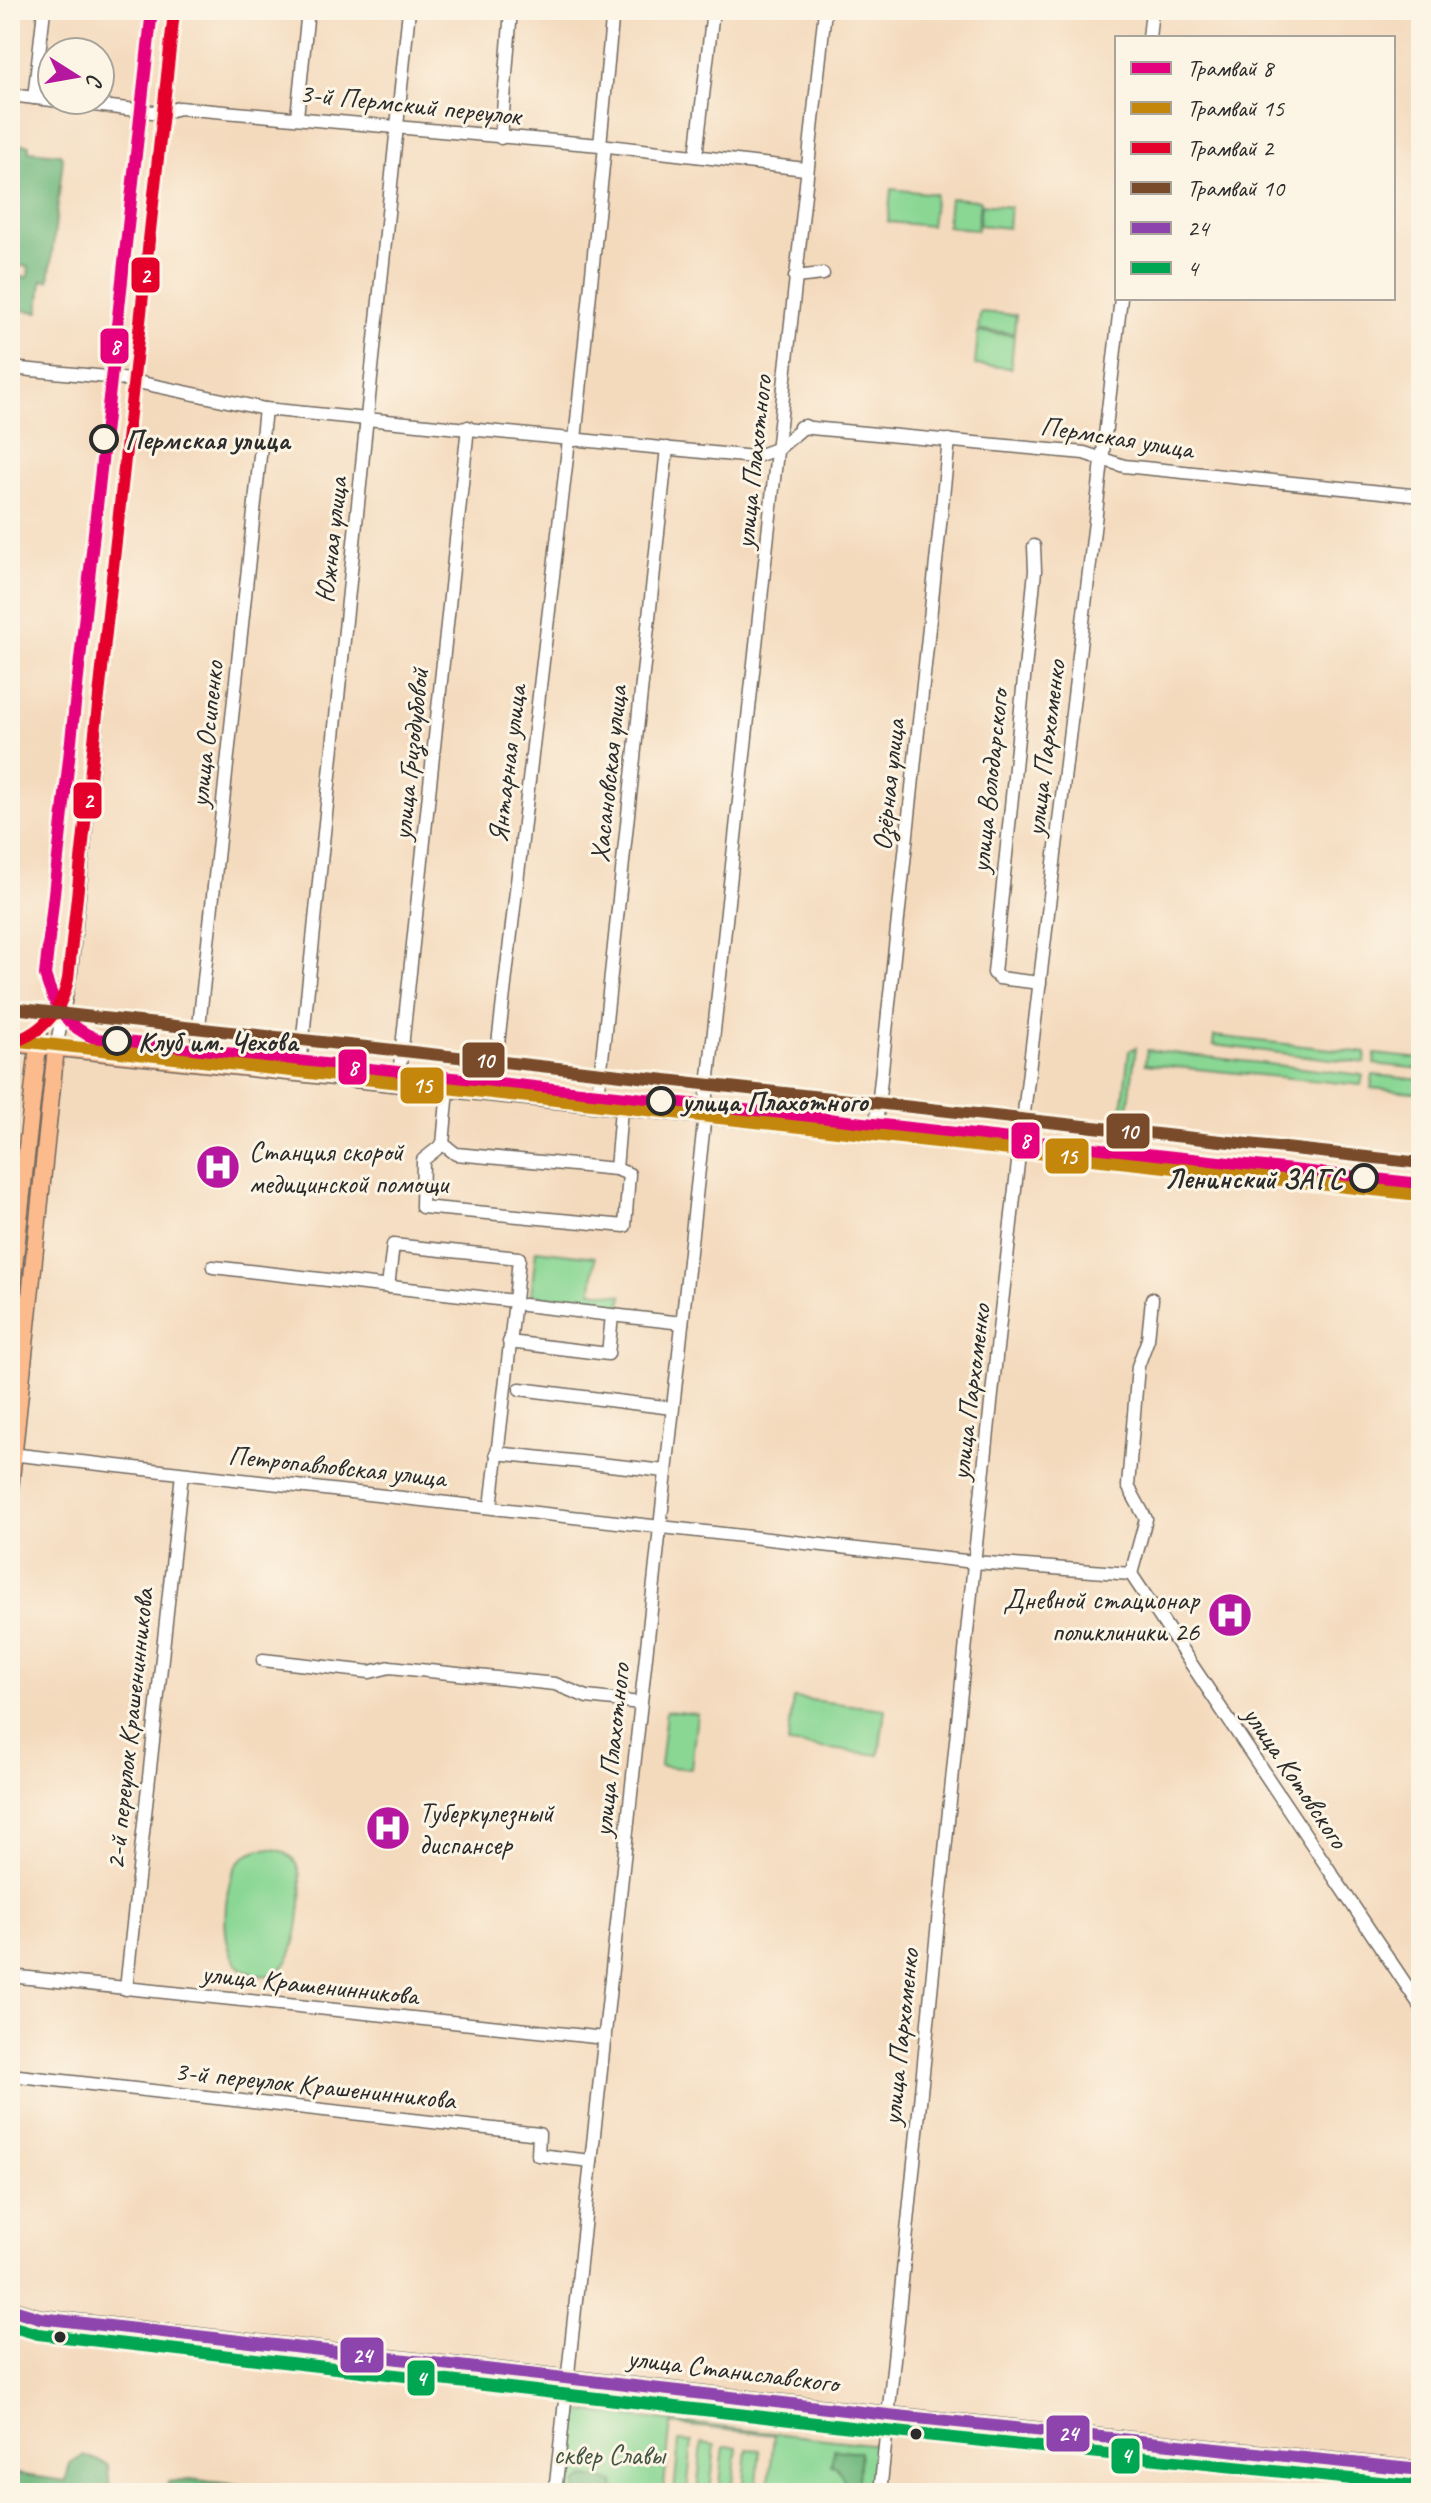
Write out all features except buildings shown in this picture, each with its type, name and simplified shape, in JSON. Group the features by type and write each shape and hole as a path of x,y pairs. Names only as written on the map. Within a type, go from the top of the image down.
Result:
{"main road":[{"path":"10,1043 1421,1191"},
{"path":"10,1304 38,1046"},
{"path":"10,1489 56,1048"},
{"path":"10,2309 40,2318"},
{"path":"10,2321 40,2318"},
{"name":"улица Станиславского","path":"40,2318 888,2415 1421,2470"}],"street":[{"path":"34,98 44,10"},
{"path":"56,1048 71,972 173,10"},
{"path":"297,117 308,10"},
{"name":"Южная улица","path":"296,1074 301,1056 409,10"},
{"path":"501,138 511,10"},
{"name":"Янтарная улица","path":"492,1095 572,440 613,10"},
{"path":"696,156 713,10"},
{"name":"улица Плахотного","path":"555,2493 658,1524 779,448 805,169 825,10"},
{"path":"1149,36 1152,10"},
{"name":"3-й Пермский переулок","path":"10,95 161,113 179,108 297,117 805,169"},
{"path":"795,277 823,274"},
{"name":"улица Пархоменко","path":"880,2493 1019,1150 1121,300"},
{"path":"10,368 132,382 265,409 754,457 779,448 805,426"},
{"name":"улица Осипенко","path":"195,1064 265,409"},
{"name":"Пермская улица","path":"781,428 805,426 1084,453 1124,466 1421,496"},
{"name":"улица Гризодубовой","path":"398,1085 468,427"},
{"name":"Озёрная улица","path":"875,1135 949,440"},
{"name":"Хасановская улица","path":"597,1106 667,448"},
{"name":"улица Володарского","path":"1034,546 1033,586 994,973 999,978 1040,983"},
{"path":"38,1046 42,1028 71,972"},
{"path":"443,1144 456,1154 616,1169 629,1174 625,1226 422,1207 423,1160 443,1144 448,1090"},
{"path":"616,1169 621,1109"},
{"path":"388,1287 393,1245 519,1258 519,1303 509,1342 491,1507"},
{"path":"213,1267 682,1323"},
{"path":"658,1524 974,1562 1131,1574 1146,1519 1128,1486 1138,1366 1148,1339 1152,1299"},
{"path":"509,1342 608,1354 612,1316"},
{"path":"520,1389 672,1408"},
{"path":"496,1453 665,1471"},
{"name":"Петропавловская улица","path":"12,1455 658,1524"},
{"name":"2-й переулок Крашенинникова","path":"126,1989 182,1474"},
{"name":"улица Котовского","path":"1131,1574 1421,2007"},
{"path":"263,1660 370,1672 390,1667 555,1684 587,1697 640,1703"},
{"name":"улица Крашенинникова","path":"10,1976 605,2038"},
{"name":"3-й переулок Крашенинникова","path":"10,2075 539,2134 538,2155 591,2161"}],"green space":[{"path":"10,143 29,145 29,151 60,154 63,159 49,281 42,280 39,312 10,309 10,272 13,276 28,277 29,267 15,265 16,255 10,252"},
{"path":"891,189 935,194 931,226 888,222"},
{"path":"950,198 980,200 977,230 947,226"},
{"path":"981,204 1010,207 1008,228 979,225"},
{"path":"980,312 1016,315 1014,333 978,330"},
{"path":"978,332 1014,335 1011,368 975,365"},
{"path":"1214,1036 1366,1053 1365,1063 1213,1045"},
{"path":"1136,1047 1128,1110 1122,1110 1129,1051"},
{"path":"1147,1050 1363,1075 1361,1085 1145,1064"},
{"path":"1375,1054 1421,1059 1421,1069 1374,1064"},
{"path":"1373,1075 1421,1080 1421,1093 1371,1088"},
{"path":"536,1250 595,1257 592,1291 622,1295 621,1307 531,1295"},
{"path":"793,1698 885,1709 879,1755 788,1744"},
{"path":"666,1711 697,1714 691,1769 660,1766"},
{"path":"261,1849 275,1849 293,1859 302,1889 293,1950 280,1970 271,1975 244,1970 236,1962 230,1951 225,1921 228,1890 236,1866 247,1855"},
{"name":"сквер Славы","path":"571,2410 878,2445 873,2493 768,2493 774,2435 671,2424 663,2493 563,2493"},
{"path":"679,2441 692,2442 687,2493 674,2493"},
{"path":"702,2443 715,2445 710,2493 697,2493"},
{"path":"724,2446 737,2447 732,2493 719,2493"},
{"path":"747,2449 760,2450 756,2493 743,2493"},
{"path":"834,2449 860,2452 857,2493 851,2493 836,2466 831,2465"},
{"path":"83,2455 108,2465 110,2493 10,2493 10,2473 66,2481 70,2463"},
{"path":"586,2477 614,2482 615,2493 576,2493 577,2482"},
{"path":"189,2479 258,2487 259,2493 166,2493 168,2482"}],"tram line":[{"name":"8","path":"152,10 45,975 57,1006 69,1022 97,1039 1421,1184"},
{"name":"2","path":"16,1041 36,1031 51,1018 68,979 174,12"},
{"name":"10","path":"12,1008 1421,1163"},
{"name":"15","path":"10,1040 1419,1195"}],"transit line":[{"name":"24","path":"10,2309 40,2318 888,2415 1421,2470"},
{"name":"4","path":"10,2326 38,2334 886,2431 1419,2486"}],"place":[{"name":"Пермская улица","path":"104,439"},
{"name":"Клуб им. Чехова","path":"117,1041"},
{"name":"улица Плахотного","path":"661,1101"},
{"name":"Станция скорой медицинской помощи","path":"218,1167"},
{"name":"Ленинский ЗАГС","path":"1364,1178"},
{"name":"Дневной стационар поликлиники 26","path":"1230,1615"},
{"name":"Туберкулезный диспансер","path":"388,1828"}]}
